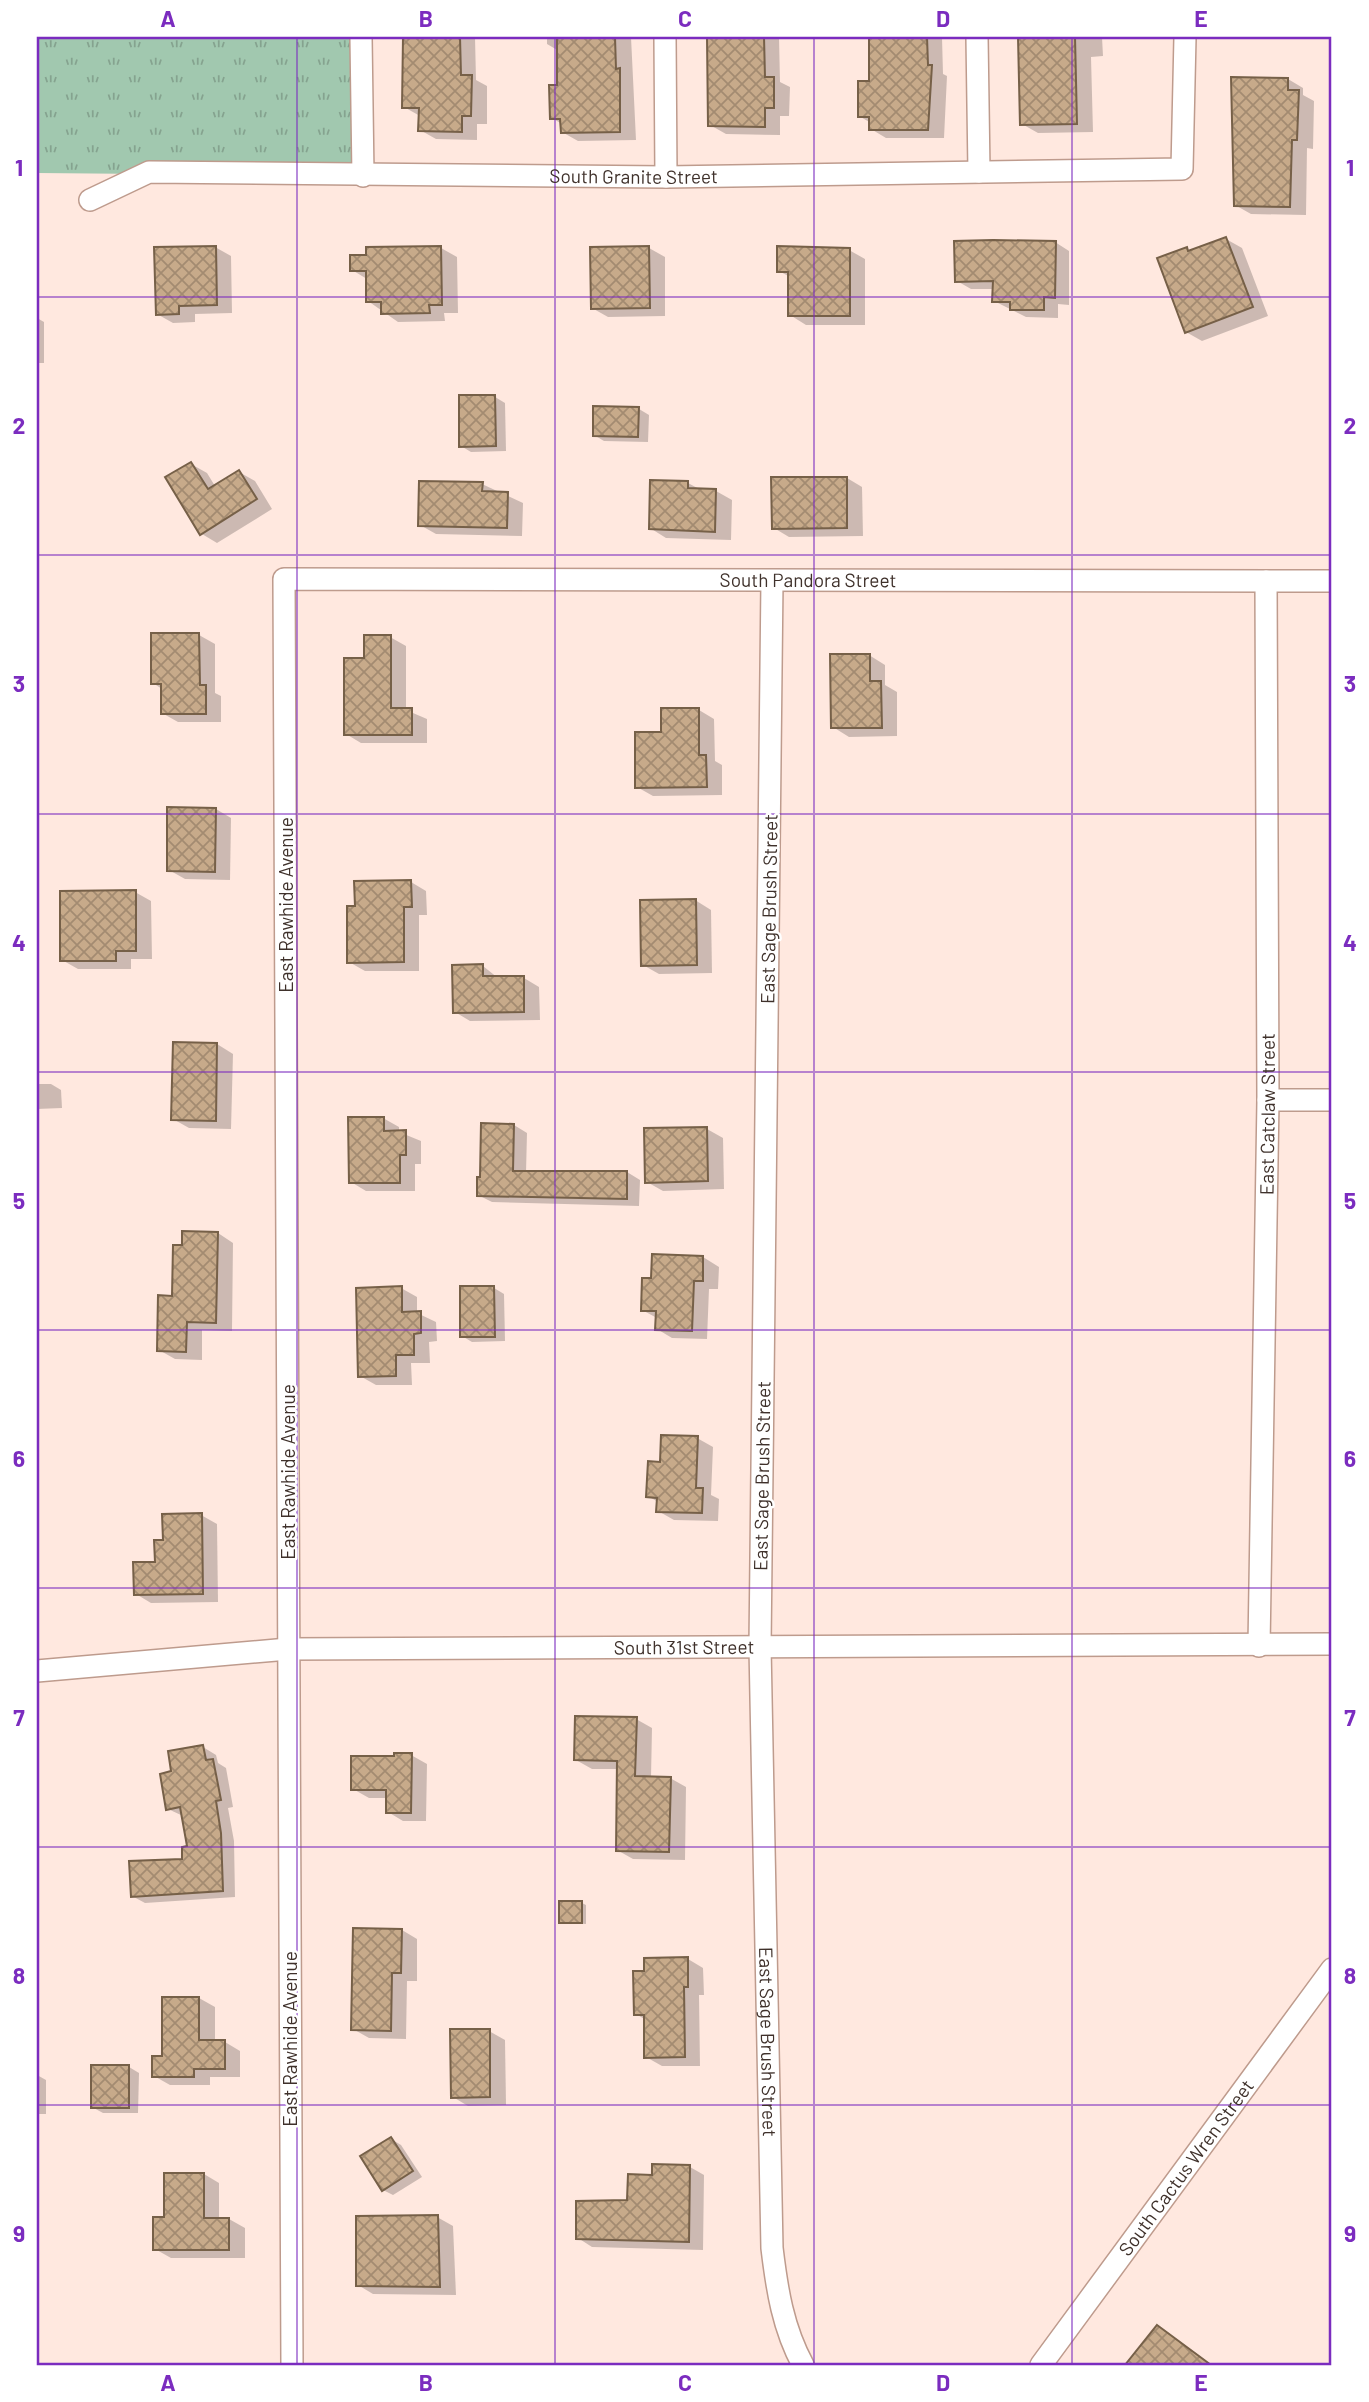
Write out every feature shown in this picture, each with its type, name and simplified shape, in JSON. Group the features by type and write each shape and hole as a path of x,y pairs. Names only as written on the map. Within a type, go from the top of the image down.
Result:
{"street":[{"path":"361,37 363,176"},
{"path":"665,37 666,177"},
{"path":"977,37 979,172"},
{"name":"South Granite Street","path":"90,200 149,172 666,177 1182,169 1185,37"},
{"name":"South Pandora Street","path":"284,579 1332,581"},
{"name":"East Rawhide Avenue","path":"284,579 292,2365"},
{"name":"East Sage Brush Street","path":"772,581 760,1647 772,2248 778,2297 793,2347 803,2365"},
{"name":"East Catclaw Street","path":"1259,1646 1268,1100 1266,581"},
{"path":"1268,1100 1332,1100"},
{"name":"South 31st Street","path":"37,1671 288,1649 1259,1646 1332,1643"},
{"name":"South Cactus Wren Street","path":"1041,2365 1332,1969"}],"green space":[{"path":"37,37 361,37 363,176 37,173"}],"building":[{"path":"403,37 460,37 461,75 472,75 471,116 462,116 462,132 418,131 419,108 402,108"},
{"path":"557,37 615,37 616,69 620,68 620,132 561,133 560,119 550,119 549,85 557,85"},
{"path":"707,37 764,37 765,77 774,77 774,108 765,108 765,127 708,126"},
{"path":"869,37 927,37 928,65 932,65 928,130 869,130 869,117 858,117 858,81 869,81"},
{"path":"1018,37 1075,37 1077,124 1020,125"},
{"path":"1231,77 1288,78 1288,90 1299,90 1297,140 1292,140 1290,207 1234,206"},
{"path":"1226,237 1253,307 1185,333 1157,258 1187,247 1188,251"},
{"path":"954,241 1056,241 1055,298 1044,297 1044,310 1010,310 1010,302 992,302 993,281 955,282"},
{"path":"216,246 217,305 179,306 179,314 156,315 154,247"},
{"path":"441,246 442,305 429,305 430,313 381,314 381,302 366,302 366,271 350,271 350,255 366,255 366,247"},
{"path":"649,246 650,308 591,309 590,247"},
{"path":"777,246 850,248 850,316 788,316 788,272 777,272"},
{"path":"459,395 495,395 496,446 459,447"},
{"path":"593,406 639,407 638,437 593,436"},
{"path":"191,462 208,489 239,470 257,499 200,535 165,477"},
{"path":"771,477 847,477 847,528 772,529"},
{"path":"650,480 688,481 688,488 716,489 715,532 649,529"},
{"path":"419,481 483,482 482,491 508,492 507,528 418,526"},
{"path":"151,633 199,633 200,685 206,685 206,714 161,714 161,684 151,684"},
{"path":"364,635 391,635 391,708 412,708 412,735 344,735 344,658 364,658"},
{"path":"830,654 870,654 870,681 881,681 882,728 831,728"},
{"path":"661,708 699,708 699,755 706,755 707,787 635,788 635,732 661,732"},
{"path":"167,807 216,808 215,872 167,871"},
{"path":"411,880 412,907 404,907 404,962 347,963 347,906 355,906 354,881"},
{"path":"136,890 136,951 116,951 116,961 60,961 60,891"},
{"path":"696,899 697,965 641,966 640,900"},
{"path":"483,964 483,976 524,976 524,1012 453,1013 452,965"},
{"path":"173,1042 217,1043 216,1121 171,1120"},
{"path":"348,1117 384,1117 384,1131 406,1130 406,1155 400,1155 400,1183 349,1183"},
{"path":"481,1123 514,1124 513,1171 627,1171 627,1199 477,1196"},
{"path":"707,1127 708,1181 645,1183 644,1128"},
{"path":"182,1231 218,1232 216,1323 187,1322 186,1352 157,1351 158,1295 172,1296 173,1245 182,1245"},
{"path":"652,1254 703,1256 703,1281 694,1281 692,1331 655,1330 656,1311 641,1311 642,1278 651,1278"},
{"path":"402,1286 402,1312 421,1311 421,1333 414,1334 414,1355 396,1355 396,1376 358,1377 356,1288"},
{"path":"460,1286 494,1286 495,1337 460,1337"},
{"path":"661,1435 698,1436 696,1488 703,1488 702,1513 656,1512 657,1498 646,1497 648,1461 660,1462"},
{"path":"202,1513 203,1594 134,1595 133,1562 155,1562 154,1540 163,1540 162,1514"},
{"path":"575,1716 637,1717 635,1776 671,1777 669,1852 616,1851 617,1761 574,1760"},
{"path":"203,1745 206,1760 213,1759 221,1800 216,1801 221,1833 223,1891 131,1897 129,1861 182,1859 182,1847 187,1846 180,1807 166,1810 160,1774 171,1771 168,1751"},
{"path":"394,1753 412,1753 411,1813 386,1813 386,1790 351,1790 351,1756 394,1756"},
{"path":"559,1901 582,1901 582,1923 559,1923"},
{"path":"353,1928 402,1929 401,1973 392,1973 391,2031 351,2030"},
{"path":"688,1957 688,1987 684,1987 685,2057 644,2058 644,2015 634,2015 633,1971 644,1971 644,1958"},
{"path":"162,1997 199,1997 199,2040 225,2040 225,2069 194,2069 194,2077 152,2077 152,2056 162,2056"},
{"path":"450,2029 490,2029 490,2097 451,2098"},
{"path":"91,2065 129,2065 129,2108 91,2108"},
{"path":"391,2137 413,2171 382,2191 360,2156"},
{"path":"652,2164 690,2165 689,2242 576,2239 576,2201 627,2200 628,2174 652,2175"},
{"path":"164,2173 204,2173 204,2218 229,2218 229,2250 153,2250 153,2217 164,2217"},
{"path":"438,2215 440,2287 356,2286 356,2216"},
{"path":"1157,2325 1211,2365 1125,2365"}]}
